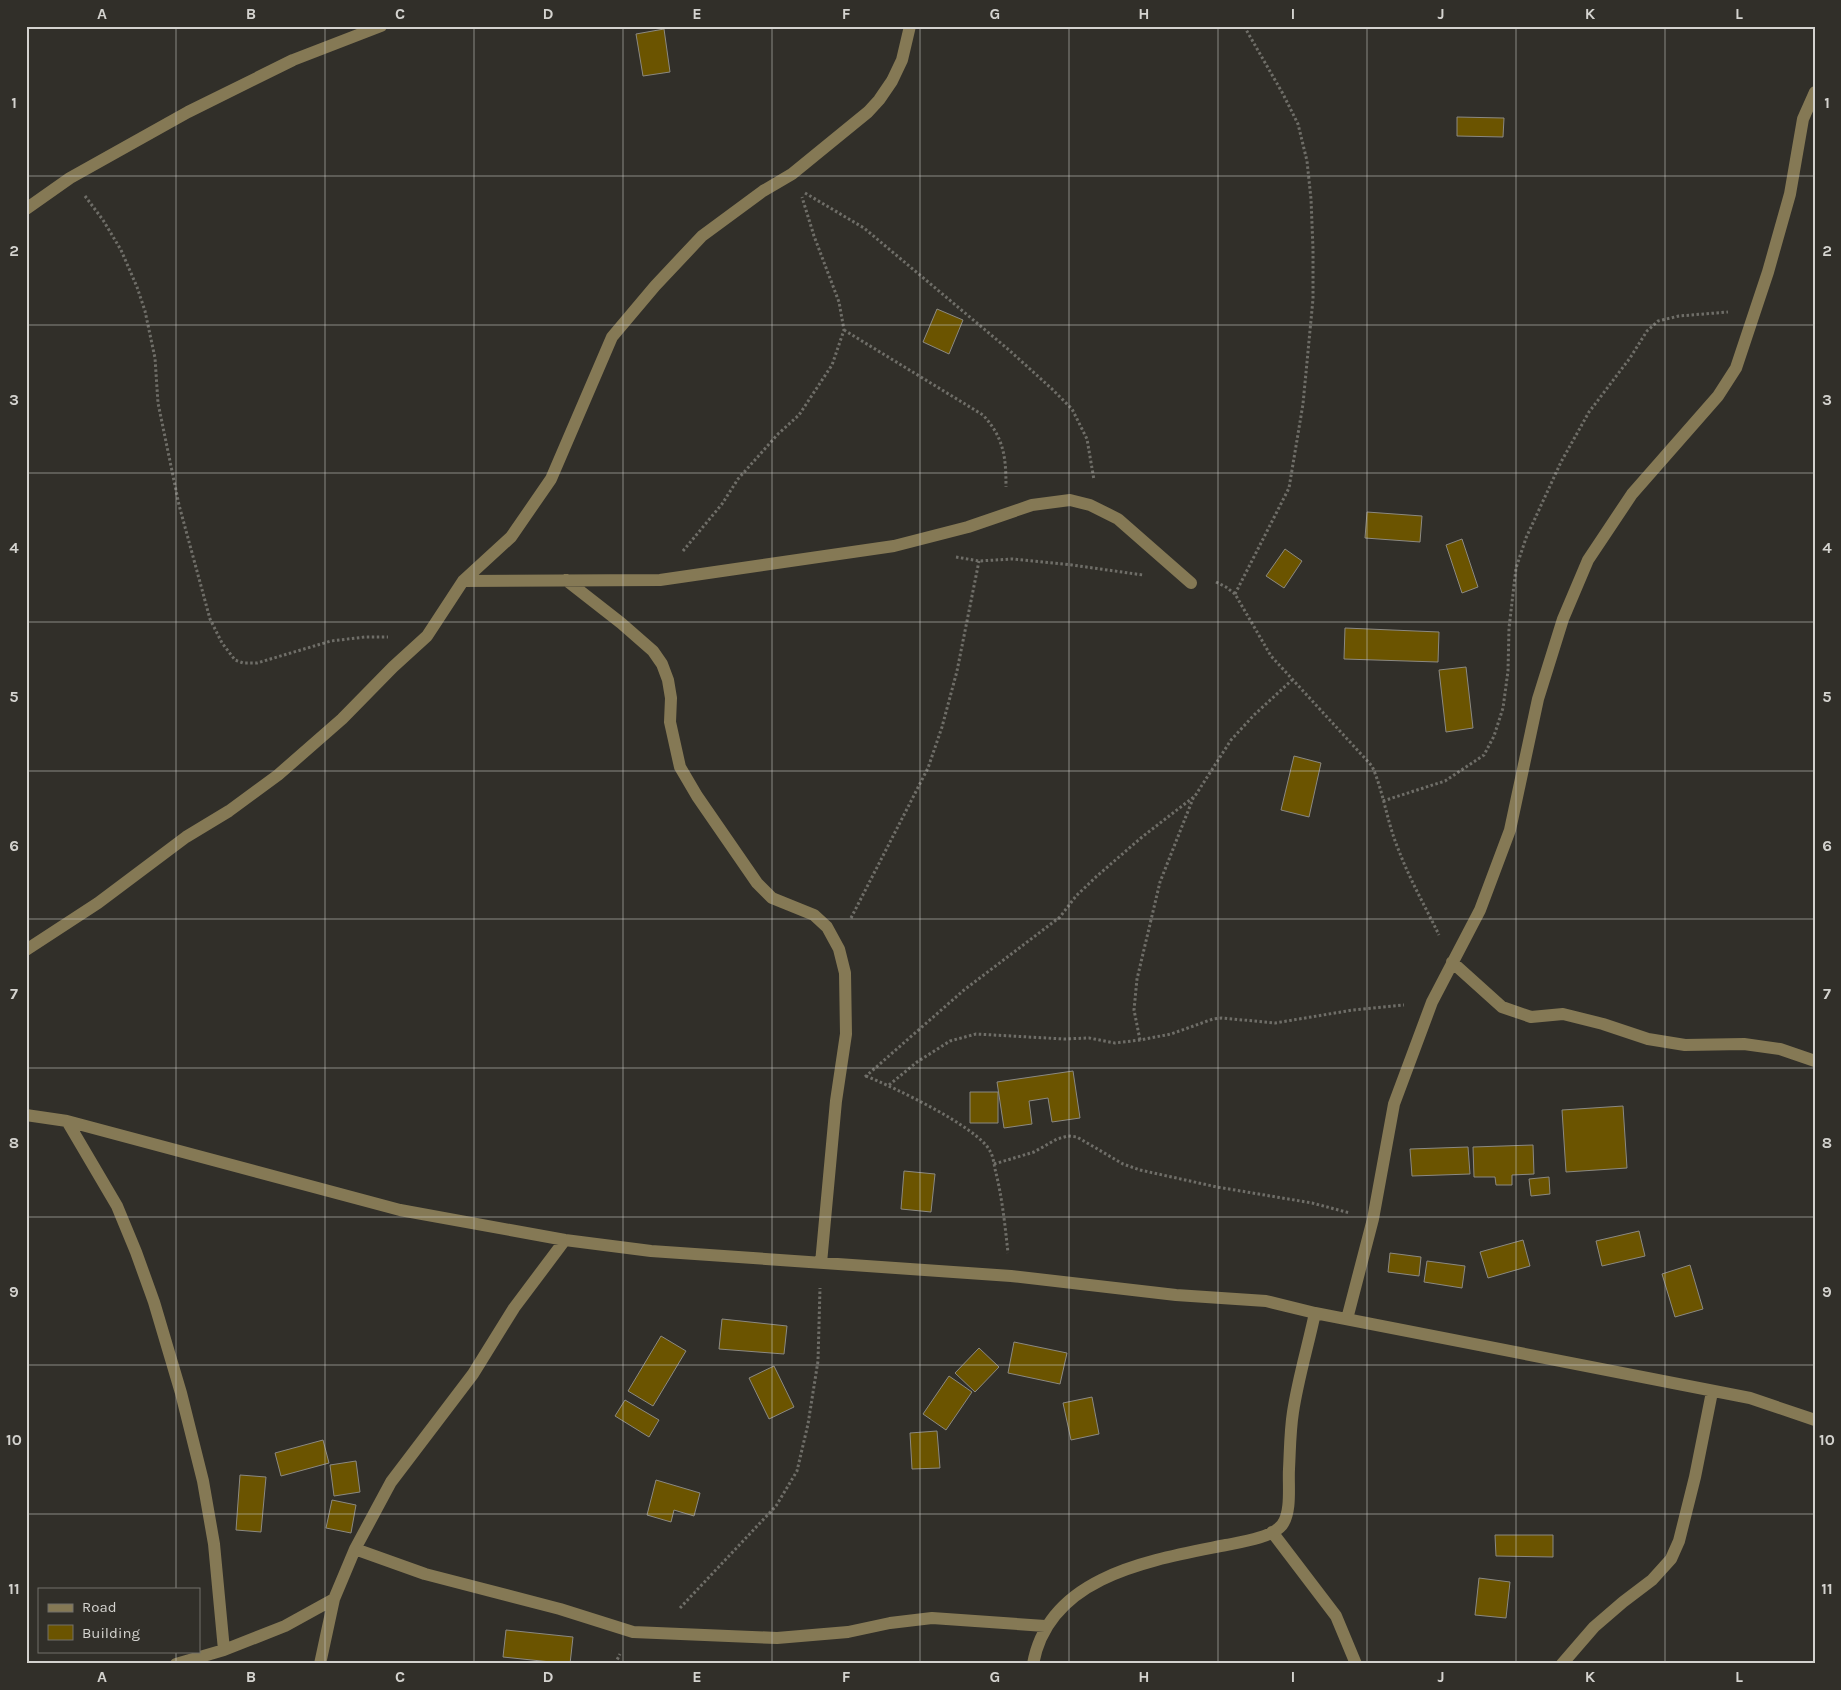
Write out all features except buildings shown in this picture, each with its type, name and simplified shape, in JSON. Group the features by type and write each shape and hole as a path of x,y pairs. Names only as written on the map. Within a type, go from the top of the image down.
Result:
{"street":[{"path":"26,209 70,178 188,112 293,60 381,26"},
{"path":"26,950 98,903 186,837 229,811 278,775 342,719 393,667 427,636 463,581 511,537 551,478 612,337 655,286 702,236 763,191 792,174 868,112 892,82 902,60 910,26"},
{"path":"1348,1319 1373,1219 1394,1104 1432,1002 1480,910 1510,830 1538,699 1563,618 1588,560 1632,494 1718,396 1736,368 1768,272 1790,194 1804,119 1815,92"},
{"path":"463,581 660,580 894,546 968,527 1032,505 1070,500 1090,504 1118,519 1191,584"},
{"path":"566,580 653,651 662,664 668,680 671,698 670,722 680,767 697,796 757,883 772,898 814,915 827,927 839,949 845,973 846,1034 836,1101 821,1263"},
{"path":"1452,962 1502,1007 1531,1017 1563,1014 1603,1024 1648,1040 1685,1046 1744,1044 1780,1049 1815,1061"},
{"path":"26,1115 67,1121 400,1210 565,1240 651,1251 1011,1276 1176,1295 1266,1301 1712,1392 1750,1398 1815,1420"},
{"path":"67,1121 116,1206 136,1252 154,1302 181,1393 203,1481 214,1544 224,1650"},
{"path":"320,1664 334,1599 355,1549 391,1482 473,1374 514,1308 565,1240"},
{"path":"1033,1664 1046,1626 1075,1594 1102,1579 1141,1564 1253,1539 1272,1532 1282,1524 1288,1507 1292,1413 1315,1312"},
{"path":"1562,1664 1594,1627 1652,1580 1671,1559 1679,1541 1695,1477 1712,1392"},
{"path":"1272,1532 1336,1616 1356,1664"},
{"path":"355,1549 425,1574 560,1609 633,1632 777,1638 848,1632 890,1623 932,1618 1046,1626"},
{"path":"176,1664 224,1650 285,1626 334,1599"}],"path":[{"path":"1235,594 1289,488 1304,404 1313,299 1313,249 1307,161 1298,124 1284,94 1244,26"},
{"path":"70,178 103,220 121,250 137,287 145,311 156,358 158,403 167,452 200,586 210,620 222,643 235,660 243,663 258,663 330,641 356,638 427,636"},
{"path":"660,580 722,504 738,478 778,434 799,416 832,365 844,330 839,302 814,236 801,191 864,228 1009,350 1072,410 1087,439 1100,509"},
{"path":"1383,801 1445,782 1484,755 1494,736 1503,708 1508,671 1509,628 1516,568 1526,538 1561,462 1589,412 1648,331 1658,322 1679,316 1754,311"},
{"path":"844,330 983,415 994,427 1003,447 1006,468 1006,513"},
{"path":"948,556 979,561 1012,559 1146,575"},
{"path":"839,949 854,909 928,768 942,728 957,671 979,561"},
{"path":"1191,584 1216,582 1235,594 1271,656 1372,766 1379,781 1383,801 1399,851 1452,962"},
{"path":"1140,1040 1134,1010 1137,979 1160,882 1195,796 1231,740 1254,715 1292,680"},
{"path":"836,1101 964,990 1060,917 1076,896 1097,876 1142,837 1195,796"},
{"path":"890,1085 917,1062 950,1041 976,1034 1064,1039 1089,1038 1115,1043 1171,1034 1213,1019 1222,1018 1275,1023 1353,1010 1432,1002"},
{"path":"866,1076 890,1085 977,1135 986,1143 991,1153 1000,1187 1011,1276"},
{"path":"994,1164 1034,1152 1056,1139 1068,1136 1077,1137 1123,1164 1140,1170 1217,1187 1312,1203 1373,1219"},
{"path":"655,1634 776,1506 797,1471 808,1424 818,1361 821,1263"}]}
